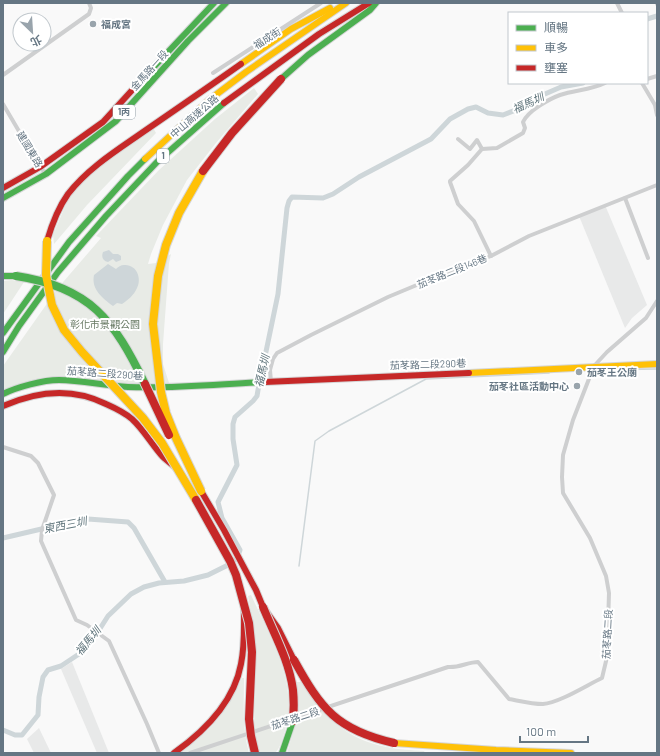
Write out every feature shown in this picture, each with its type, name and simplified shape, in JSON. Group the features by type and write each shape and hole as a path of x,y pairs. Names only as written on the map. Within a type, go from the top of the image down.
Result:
{"main road":[{"name":"金馬路一段","path":"3,188 40,167 103,122 214,3"},
{"name":"金馬路一段","path":"3,198 46,174 100,135 116,121 184,46 226,3"},
{"path":"255,753 251,740 249,717 252,634 234,569 215,532 160,441 131,405 73,343 57,319 50,302 46,284 46,250 52,222 60,206 77,183 107,157 285,33 318,13 342,3"},
{"name":"中山高速公路","path":"3,333 69,242 128,176 209,100 305,30 346,3"},
{"path":"201,491 168,420 163,402 155,348 153,319 160,265 168,236 193,185 234,130 281,79 308,55 370,10 376,3"},
{"name":"中山高速公路","path":"3,352 19,326 58,272 106,216 157,162 231,97 319,34 367,4"},
{"path":"3,276 31,278 63,288 94,307 106,319 127,350 170,436 224,530 256,590 286,659 293,687 295,703 293,721 282,753"},
{"name":"茄苳路二段290巷","path":"3,394 28,385 58,380 144,387 657,364"},
{"path":"3,407 28,396 55,392 78,394 98,399 123,412 133,420 152,440 164,457 178,469"},
{"path":"174,753 211,722 225,704 233,690 242,657 244,640 244,605"},
{"path":"263,607 278,628 307,684 320,704 332,717 350,729 367,737 394,743 496,750 571,753"}],"street":[{"path":"3,75 89,14 91,8 89,3"},
{"name":"福成街","path":"213,73 321,3"},
{"path":"616,3 621,12"},
{"path":"491,256 474,221 458,204 450,181 468,165 482,149 497,148 524,133 525,128 523,122 526,115 560,95 601,84"},
{"path":"643,84 656,105 657,115"},
{"name":"建國東路","path":"3,104 40,167 46,174"},
{"path":"3,116 9,113"},
{"path":"458,139 470,149 477,140 482,149"},
{"name":"茄苳路二段146巷","path":"263,382 270,370 273,359 277,354 388,297 491,256 528,236 657,185"},
{"path":"624,198 648,258"},
{"name":"茄苳路二段","path":"190,753 448,667 473,662 478,662 486,670 509,699 535,703 544,704 554,701 602,678 607,657 609,593 606,576 590,538 563,493 563,455 573,420 594,366 607,352 646,318 657,301"},
{"path":"3,407 35,397 53,394 75,397"},
{"path":"3,447 8,447 31,456 38,462 50,485 54,495 42,530 41,541 76,620 87,625 109,641 148,724 159,753"}],"shaded area":[{"path":"605,205 647,305 632,318 625,328 579,216"},
{"path":"109,250 113,254 118,254 121,256 121,260 116,262 113,259 108,262 105,261 102,254 103,252"},
{"path":"108,264 116,269 122,265 128,265 135,269 139,277 137,288 134,293 122,304 117,303 113,306 98,293 94,285 94,275"},
{"path":"72,662 109,753 97,753 61,669"},
{"path":"39,728 51,753 34,753 27,739"}],"green space":[{"name":"彰化市景觀公園","path":"254,88 258,94 187,180 163,225 148,264 156,263 171,254 163,344 163,364 170,386 135,387 59,379 3,394 3,366 58,288 101,238 96,236 159,170 215,119"},
{"path":"152,126 156,133 87,205 54,244 53,235 69,197 91,173"},
{"path":"12,280 24,282 3,314 3,281"},
{"path":"251,595 274,644 285,678 288,695 288,713 285,731 280,746 275,753 258,753 256,743 254,723 256,654 248,596"},
{"path":"242,678 244,678 244,725 249,753 180,753 201,737 217,720 230,701"},
{"path":"295,682 301,682 326,715 347,732 373,744 396,749 424,751 425,753 287,753 295,726"}],"waterway":[{"name":"福馬圳","path":"648,19 657,16"},
{"name":"福馬圳","path":"3,730 15,735 22,735 38,715 39,697 43,677 48,670 61,666 79,654 94,638 108,616 131,594 144,587 159,583 184,581 208,575 230,564 237,558 240,550 222,518 218,502 237,465 233,439 233,424 235,417 257,396 278,294 287,208 292,197 323,198 333,194 359,177 431,139 450,119 468,109 476,107 488,113 503,115 521,108 538,97 561,87 578,84"},
{"path":"599,370 657,369"},
{"path":"299,566 315,441 329,431 426,379 549,373"},
{"name":"東西三圳","path":"3,538 88,519 128,522 134,528 165,582"}],"traffic: fast":[{"path":"135,87 214,3"},
{"path":"3,198 46,174 116,121 188,41 226,3"},
{"path":"281,79 308,55 370,10 376,3"},
{"path":"3,352 19,326 58,272 106,216 157,162 224,103"},
{"path":"3,333 69,242 145,159"},
{"path":"3,276 16,276"},
{"path":"16,276 42,281 63,289 81,298 97,310 122,342 134,361 145,384"},
{"path":"3,394 30,384 59,380 145,387 180,387 265,382"},
{"path":"282,753 293,721"}],"traffic: slow":[{"path":"145,159 209,100 246,72 346,3"},
{"path":"241,64 291,29 330,8"},
{"path":"201,491 166,413 161,392 153,324 158,276 166,245 179,213 203,171"},
{"path":"47,241 46,275 52,305 64,330 82,352 143,418 162,443 196,500"},
{"path":"469,373 657,364"},
{"path":"394,743 496,750 571,753"}],"traffic: jam":[{"path":"224,103 319,34 369,3"},
{"path":"47,241 53,222 61,205 68,194 85,175 115,151 241,64"},
{"path":"203,171 232,133 281,79"},
{"path":"3,188 40,167 103,122 135,87"},
{"path":"265,382 469,373"},
{"path":"145,384 169,435"},
{"path":"3,406 29,397 54,393 67,393 93,399 126,414 140,428 163,457 177,469"},
{"path":"201,491 224,530 256,590 263,607 278,628 294,660"},
{"path":"196,500 230,561 236,575 249,623 252,652 249,719 255,753"},
{"path":"263,607 281,647 291,679 294,698 293,721"},
{"path":"174,753 207,725 225,703 232,691 241,664 244,636 244,608"},
{"path":"294,660 313,692 333,715 344,724 358,731 374,738 394,743"}],"place":[{"name":"福成宮","path":"93,24"},
{"name":"茄苳王公廟","path":"579,372"},
{"name":"茄苳社區活動中心","path":"577,386"}]}
